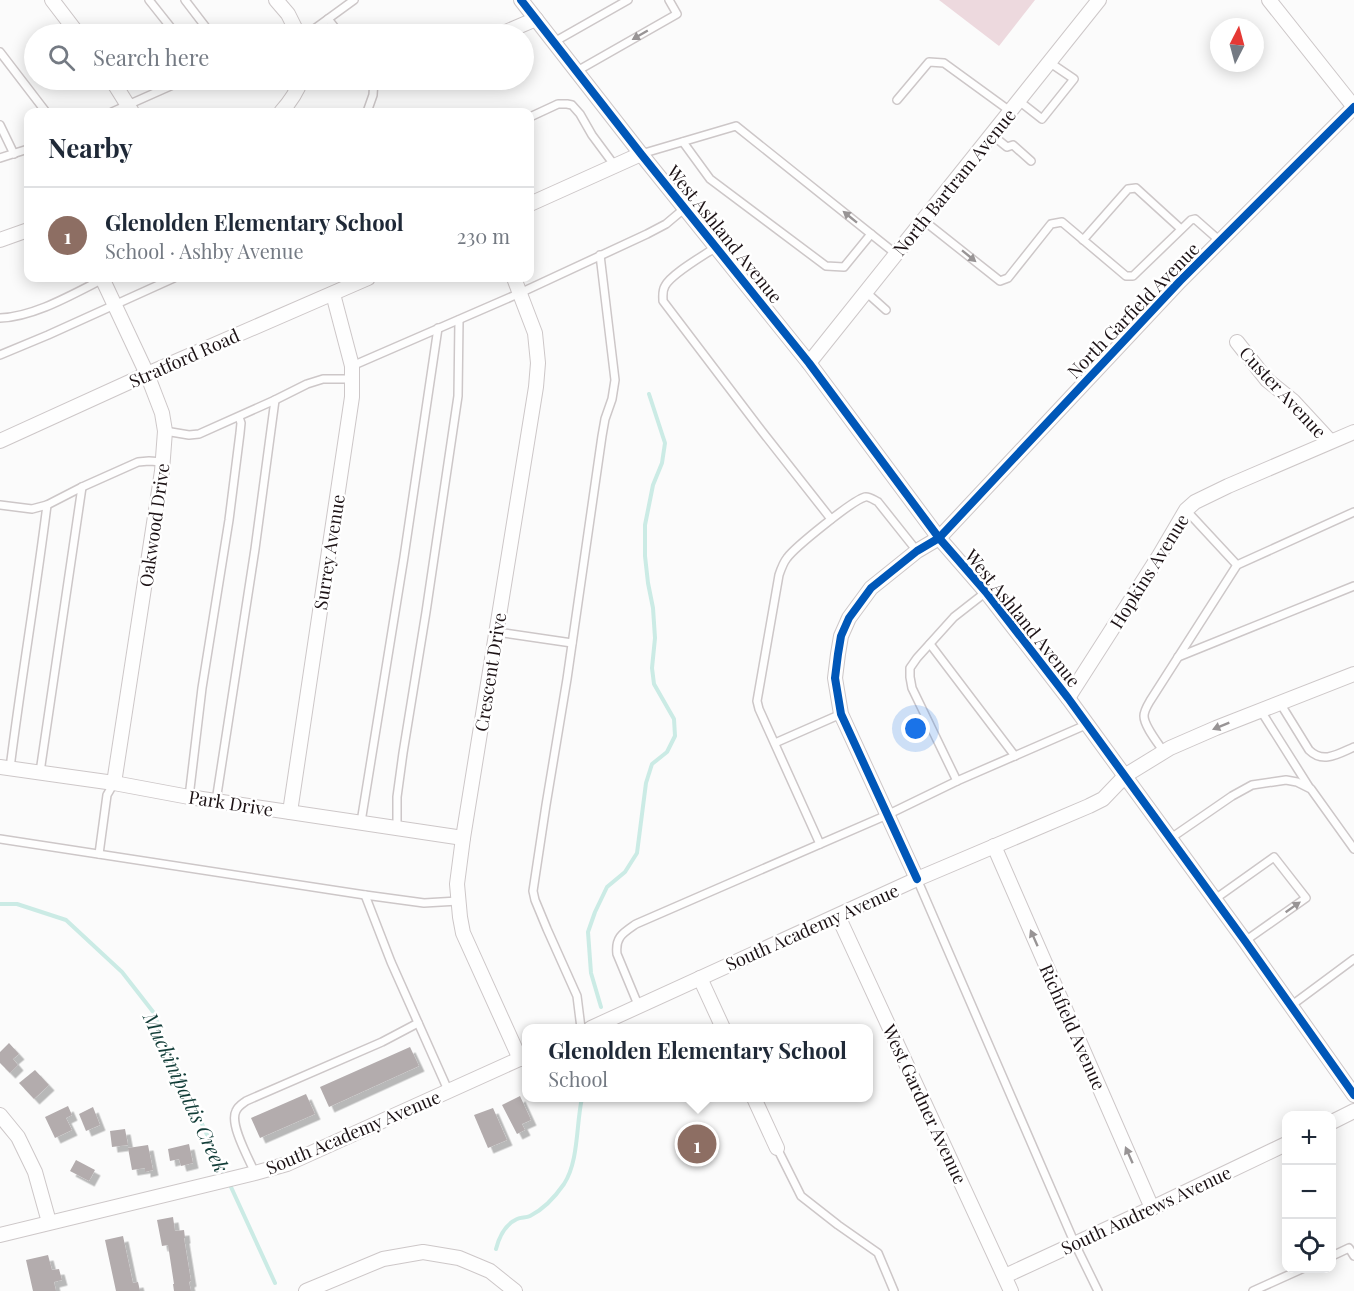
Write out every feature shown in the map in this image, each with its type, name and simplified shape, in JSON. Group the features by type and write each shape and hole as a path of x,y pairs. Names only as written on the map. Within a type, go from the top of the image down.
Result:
{"street":[{"path":"52,0 70,24"},
{"path":"276,0 294,24"},
{"name":"West Ashland Avenue","path":"521,0 809,363 939,537 986,592 1088,724 1292,1005 1354,1095"},
{"name":"North Bartram Avenue","path":"809,363 1099,0"},
{"path":"1269,0 1354,107"},
{"path":"524,24 536,19"},
{"path":"118,90 129,108"},
{"path":"285,108 297,90"},
{"name":"North Garfield Avenue","path":"917,879 841,714 835,678 841,636 849,618 872,588 917,551 939,537 1180,280 1354,107"},
{"path":"534,202 641,154"},
{"path":"0,240 24,231"},
{"name":"Oakwood Drive","path":"105,282 147,374 162,413 165,431 163,462 114,783"},
{"name":"Stratford Road","path":"0,441 359,282"},
{"name":"Crescent Drive","path":"516,282 535,333 538,363 535,398 457,884 463,933 522,1055"},
{"name":"Surrey Avenue","path":"290,812 352,397 353,373 333,294"},
{"name":"Custer Avenue","path":"1237,342 1267,380 1293,401 1330,441"},
{"name":"Hopkins Avenue","path":"1068,698 1186,510 1194,502 1354,432"},
{"name":"South Academy Avenue","path":"601,1024 917,879 1103,799 1126,775 1164,752 1216,728 1354,674"},
{"name":"Park Drive","path":"5,767 463,838"},
{"name":"Richfield Avenue","path":"993,846 1152,1209"},
{"name":"West Gardner Avenue","path":"838,916 1011,1291"},
{"path":"700,978 721,1024"},
{"name":"South Academy Avenue","path":"0,1235 255,1173 296,1160 522,1057"},
{"path":"756,1102 777,1148"},
{"path":"1336,1120 1354,1112"},
{"path":"0,1115 18,1137 35,1172 49,1222"},
{"name":"South Andrews Avenue","path":"1005,1276 1282,1146"},
{"path":"306,1291 383,1259 423,1252 459,1258 490,1271 515,1291"}],"lane":[{"path":"149,0 168,24"},
{"path":"185,0 203,24"},
{"path":"321,24 354,0"},
{"path":"554,42 628,0"},
{"path":"577,71 677,14 669,0"},
{"path":"328,19 332,24"},
{"path":"0,52 24,83"},
{"path":"897,100 929,62 944,63 1015,106 1042,119 1074,79 1050,62"},
{"path":"29,90 43,108"},
{"path":"132,108 165,90"},
{"path":"368,108 373,90"},
{"path":"534,115 558,104 572,105 615,166"},
{"path":"0,124 14,154"},
{"path":"641,154 736,126 896,254"},
{"path":"992,135 1007,147 1013,145 1031,161"},
{"path":"683,142 710,179 826,266 844,267 872,234"},
{"path":"0,158 24,150"},
{"path":"1083,240 1128,189 1136,188 1181,229"},
{"path":"165,431 189,435 199,434 307,384 353,373 438,327 459,320 666,224 685,208"},
{"path":"924,220 1000,281 1008,278 1051,224 1062,222 1126,276 1133,276 1191,220 1195,219 1220,241"},
{"path":"716,247 665,285 662,292 663,301 831,519"},
{"path":"580,1024 577,996 533,891 602,436 614,390 615,380 600,255"},
{"path":"0,318 13,318 34,311 96,282"},
{"path":"0,355 165,282"},
{"path":"866,292 886,310"},
{"path":"398,828 396,797 458,396 459,320"},
{"path":"361,822 406,546 438,327"},
{"path":"216,801 255,549 275,400"},
{"path":"189,797 202,688 232,499 241,423 239,417"},
{"path":"0,505 32,509 47,506 82,487 138,462 163,462"},
{"path":"40,772 82,487"},
{"path":"820,844 757,701 782,565 788,556 831,519 865,497 878,502 917,551"},
{"path":"5,767 18,705 37,588 47,506"},
{"path":"1186,510 1237,565"},
{"path":"1164,752 1144,720 1144,713 1237,565 1354,512"},
{"path":"1178,657 1354,586"},
{"path":"957,781 912,688 910,668 954,617 986,592"},
{"path":"497,632 572,643"},
{"path":"930,644 1015,756"},
{"path":"1280,703 1315,756 1324,758 1354,747"},
{"path":"1261,711 1294,764 1354,849"},
{"path":"775,742 841,714"},
{"path":"639,1006 617,954 616,946 618,939 625,931 636,924 887,815 957,781 1088,724"},
{"path":"1171,838 1252,785 1286,780 1297,782 1311,789"},
{"path":"99,854 107,795 114,783"},
{"path":"0,839 365,896 424,903 458,901"},
{"path":"1215,899 1274,858 1306,898 1245,941"},
{"path":"917,879 1075,1244 1098,1291"},
{"path":"365,896 391,962 448,1090"},
{"path":"1292,1005 1354,959"},
{"path":"255,1173 236,1129 234,1117 237,1108 246,1101 382,1042 418,1023"},
{"path":"777,1148 801,1196 879,1253 894,1291"},
{"path":"1336,1254 1349,1248 1354,1256"},
{"path":"1253,1291 1295,1273"}],"shaded area":[{"path":"939,0 1035,0 999,46"}],"building":[{"path":"9,1043 19,1054 13,1059 18,1065 10,1073 0,1063 0,1052"},
{"path":"410,1047 419,1066 329,1107 320,1087"},
{"path":"35,1070 49,1085 34,1099 19,1083"},
{"path":"306,1094 315,1114 260,1138 251,1118"},
{"path":"520,1096 531,1120 522,1124 525,1130 517,1134 502,1105"},
{"path":"68,1106 72,1115 66,1118 72,1130 55,1138 45,1117"},
{"path":"93,1107 100,1125 86,1131 79,1114"},
{"path":"493,1108 507,1140 488,1148 474,1115"},
{"path":"125,1129 128,1145 112,1147 110,1131"},
{"path":"189,1144 193,1163 181,1166 179,1159 170,1161 168,1149"},
{"path":"148,1145 153,1170 145,1172 145,1168 132,1170 128,1148"},
{"path":"76,1160 95,1170 89,1181 70,1171"},
{"path":"173,1217 175,1231 184,1230 191,1291 174,1291 168,1245 162,1246 157,1220"},
{"path":"123,1236 133,1283 138,1282 140,1291 116,1291 105,1240"},
{"path":"48,1255 52,1270 59,1269 62,1280 54,1282 56,1291 33,1291 26,1260"}],"waterway":[{"path":"601,1007 591,973 588,932 607,887 625,872 637,853 646,783 652,764 667,752 675,736 674,719 654,684 652,668 655,638 645,556 645,525 653,485 662,463 665,443 649,394"},
{"name":"Muckinipattis Creek","path":"0,904 17,904 66,920 122,972 154,1013 164,1041 275,1283"},
{"path":"496,1249 505,1228 517,1219 528,1217 540,1210 564,1184 575,1154 581,1102"}],"cycle path":[{"path":"521,0 809,363 939,538 986,592 1068,698 1354,1095"},
{"path":"917,879 841,714 835,678 841,636 849,618 871,588 917,551 939,538 1180,281 1354,107"}],"place":[{"name":"Glenolden Elementary School","path":"697,1144"}]}
